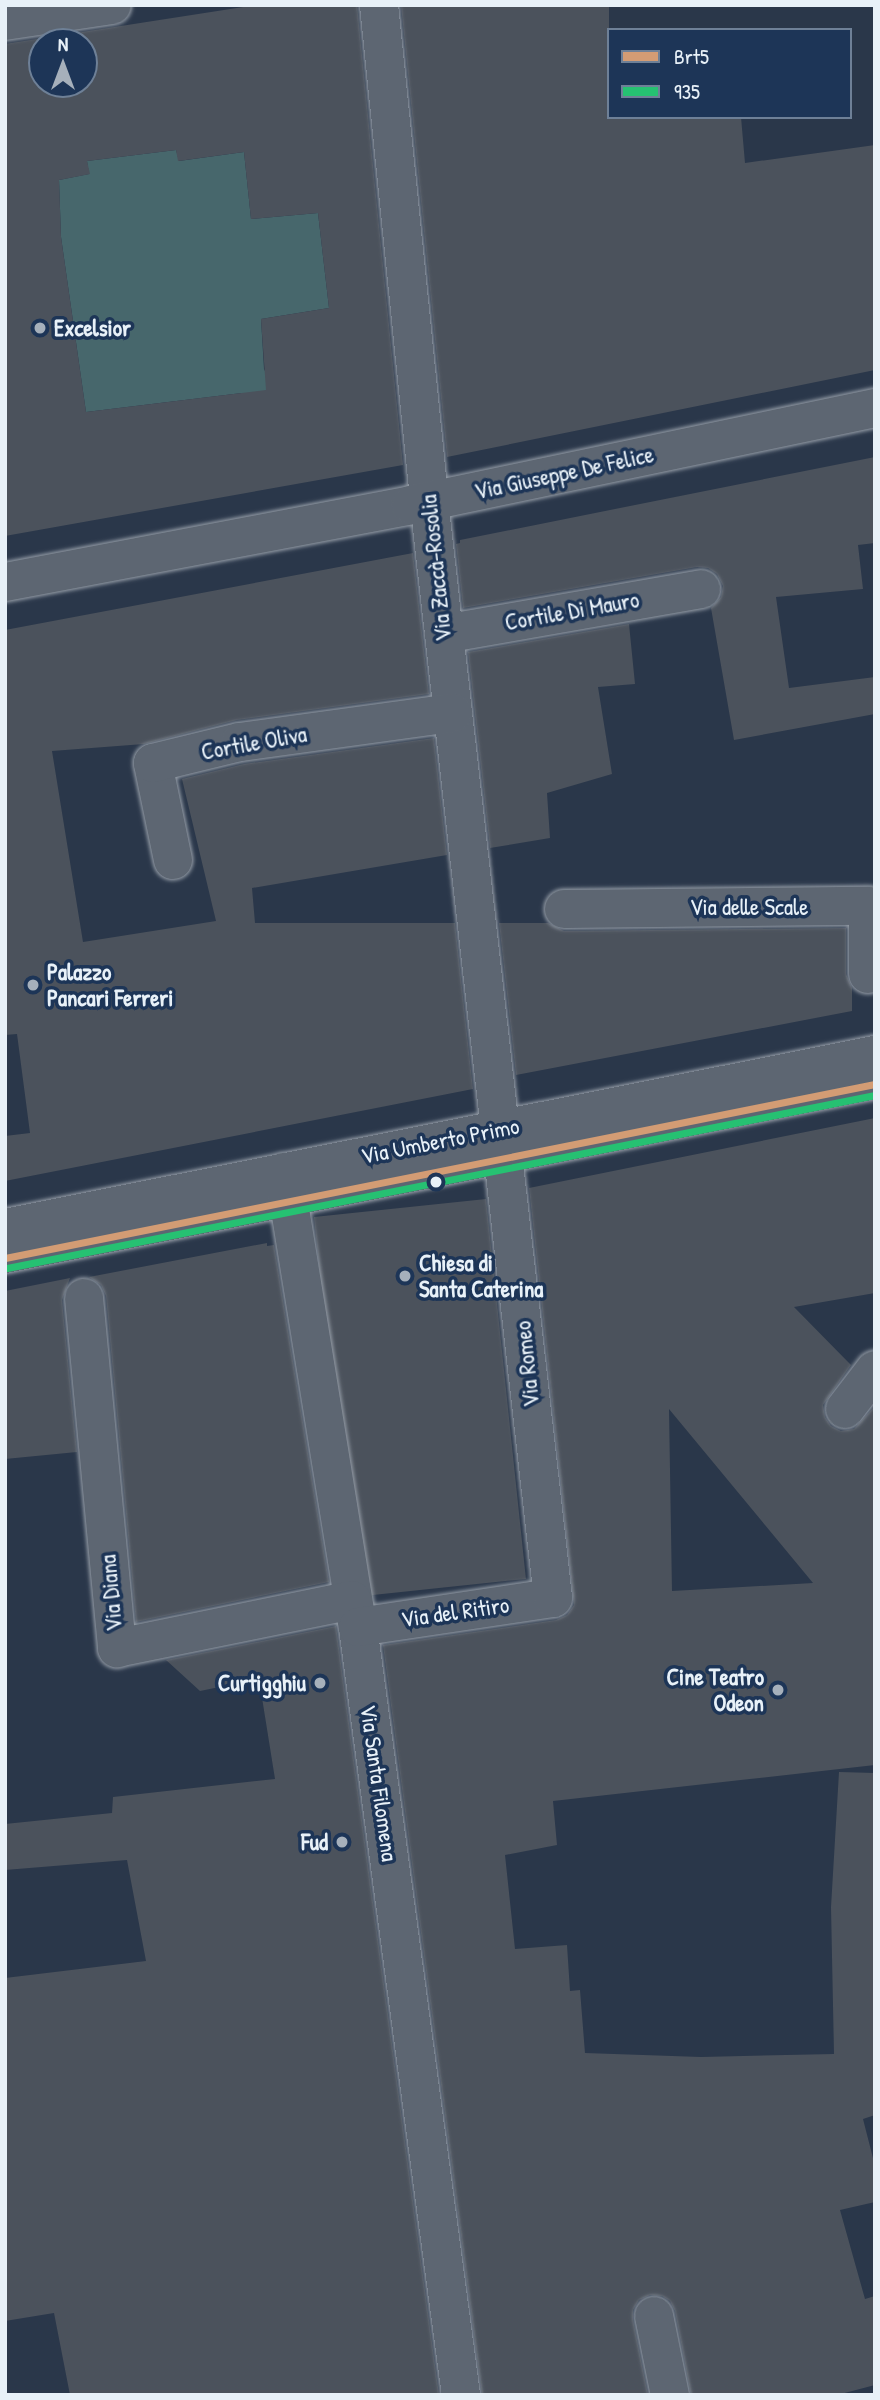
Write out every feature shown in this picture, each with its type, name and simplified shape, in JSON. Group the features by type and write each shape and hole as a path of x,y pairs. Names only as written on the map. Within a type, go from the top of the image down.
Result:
{"street":[{"path":"5,21 112,5"},
{"name":"Via Zaccà-Rosolia","path":"379,5 443,634 502,1144"},
{"name":"Via Giuseppe De Felice","path":"5,582 429,501 875,408"},
{"name":"Cortile Di Mauro","path":"443,634 701,590"},
{"name":"Cortile Oliva","path":"173,860 153,763 240,742 453,713"},
{"name":"Via delle Scale","path":"564,909 867,906 868,974"},
{"name":"Via Umberto Primo","path":"5,1228 287,1187 502,1144 875,1055"},
{"name":"Via Romeo","path":"502,1144 553,1598"},
{"name":"Via Santa Filomena","path":"287,1187 355,1613 461,2395"},
{"name":"Via Diana","path":"84,1298 117,1648 355,1613"},
{"path":"845,1409 875,1370"},
{"name":"Via del Ritiro","path":"355,1613 553,1598"},
{"path":"654,2316 670,2395"}],"lane":[{"path":"502,1144 875,1084"},
{"path":"5,1258 287,1187"}],"green space":[{"path":"176,150 179,161 244,152 251,219 318,213 329,308 261,319 264,369 287,419 242,393 86,412 61,237 59,180 89,174 87,161"}],"building":[{"path":"256,5 357,5 403,465 5,536 5,44 28,40 28,98 98,98 98,30","holes":["176,150 178,161 244,152 251,219 318,213 329,308 261,319 266,390 86,412 61,237 59,180 90,174 87,161"]},
{"path":"401,5 609,5 607,119 741,119 745,163 875,145 875,370 447,457"},
{"path":"875,457 875,543 858,545 863,589 776,597 789,688 875,677 875,714 734,740 711,608 721,597 723,586 717,574 708,568 697,567 463,608 456,544 460,543 460,540"},
{"path":"413,553 429,694 237,720 144,744 52,751 83,942 216,921 182,779 244,764 434,738 447,855 252,888 255,923 455,923 473,1089 5,1181 5,1136 30,1133 17,1034 5,1035 5,630"},
{"path":"629,624 635,684 598,687 612,774 547,793 550,838 490,848 468,652"},
{"path":"499,923 548,923 564,931 846,928 846,974 852,988 852,1011 516,1075"},
{"path":"875,1118 875,1293 794,1307 851,1365 823,1405 825,1417 831,1426 841,1431 854,1429 875,1406 875,1765 553,1801 557,1845 505,1855 515,1949 567,1945 570,1991 580,1990 585,2053 701,2057 834,2054 831,1907 839,1772 875,1773 875,2115 863,2119 875,2166 875,2202 840,2210 865,2299 875,2296 875,2385 837,2395 691,2395 675,2311 670,2301 662,2296 650,2295 639,2300 633,2310 648,2395 482,2395 383,1645 556,1620 567,1615 574,1605 529,1188","holes":["669,1409 813,1583 672,1591"]},
{"path":"486,1199 526,1579 354,1597 314,1217"},
{"path":"267,1243 267,1246 274,1245 329,1582 136,1622 106,1296 101,1285 89,1277"},
{"path":"70,1278 62,1300 77,1452 5,1459 5,1291"},
{"path":"336,1626 439,2395 70,2395 54,2313 5,2321 5,1978 146,1961 127,1860 5,1870 5,1824 112,1813 113,1797 275,1779 259,1679 200,1691 166,1660"}],"transit line":[{"name":"Brt5","path":"5,1258 875,1084"},
{"name":"935","path":"7,1268 875,1095"}],"place":[{"name":"Excelsior","path":"40,328"},
{"name":"Palazzo Pancari Ferreri","path":"33,985"},
{"name":"Chiesa di Santa Caterina","path":"405,1276"},
{"name":"Curtigghiu","path":"320,1683"},
{"name":"Cine Teatro Odeon","path":"778,1690"},
{"name":"Fud","path":"342,1842"}]}
